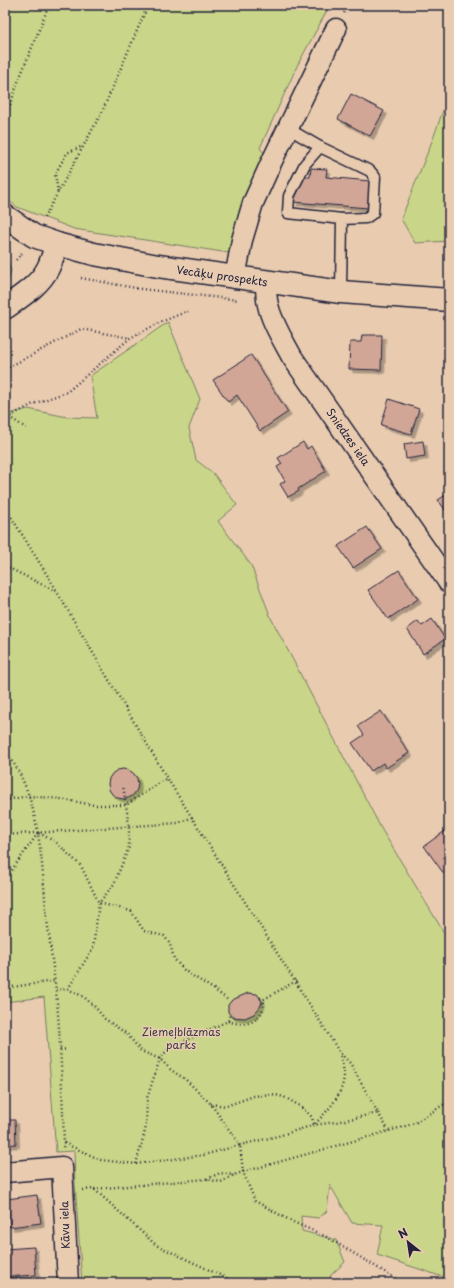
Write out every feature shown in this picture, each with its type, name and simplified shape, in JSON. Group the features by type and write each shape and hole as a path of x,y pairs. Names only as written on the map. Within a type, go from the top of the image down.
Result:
{"main road":[{"name":"Vecāķu prospekts","path":"5,216 34,236 57,244 94,254 151,265 341,292 392,297 449,300"},
{"path":"5,308 18,299 38,281 48,269 57,244"}],"street":[{"path":"235,278 242,240 253,204 271,163 289,129 336,29"},
{"name":"Sniedzes iela","path":"266,282 267,304 271,316 292,357 449,583"},
{"path":"5,1172 62,1167"},
{"name":"Kāvu iela","path":"62,1167 68,1283"}],"lane":[{"path":"289,129 320,147 370,171 375,177 373,213 366,218 342,220 288,213 290,196 305,164 320,147"},
{"path":"341,292 342,220"}],"path":[{"path":"5,120 18,82 49,5"},
{"path":"16,260 34,236 102,112 148,5"},
{"path":"58,192 55,174 68,153 84,146"},
{"path":"5,422 9,417 33,404 67,392 130,338 161,322 188,311"},
{"path":"5,369 81,329 130,338"},
{"path":"5,416 26,428"},
{"path":"5,507 167,778 193,817 340,1053 350,1062 389,1131"},
{"path":"5,566 57,592"},
{"path":"5,751 20,775 29,796 38,833 56,990 64,1143 62,1152 62,1167"},
{"path":"5,800 29,796 60,799 94,805 126,804 167,778"},
{"path":"68,989 93,948 99,903 114,884 129,846 129,826 123,785"},
{"path":"5,835 178,823 193,817"},
{"path":"5,880 38,833"},
{"path":"38,833 56,842 81,866 99,903"},
{"path":"99,903 131,911 144,931 164,936 170,944 174,959 185,972 215,990 228,1000"},
{"path":"5,904 8,936 5,952"},
{"path":"5,988 54,981"},
{"path":"260,998 264,999 296,981"},
{"path":"56,990 68,989 84,997 105,1019 126,1034 142,1051 160,1059 171,1070 185,1079 211,1104 240,1145 243,1172 255,1201 293,1222 324,1236 403,1283"},
{"path":"136,1164 146,1127 147,1098 160,1059 169,1048 228,1021 235,1024 244,1024 259,1017 264,1008 264,999"},
{"path":"228,1021 230,1014"},
{"path":"60,1050 67,1049"},
{"path":"314,1125 332,1106 339,1093 344,1075 340,1053"},
{"path":"211,1104 226,1106 254,1096 272,1094 284,1097 300,1106 312,1117 314,1125"},
{"path":"78,1190 206,1179 221,1182 243,1172 415,1123 449,1101"},
{"path":"64,1143 101,1160 136,1164 204,1154 278,1136 314,1125 378,1113"},
{"path":"206,1179 220,1173 234,1175"},
{"path":"94,1189 156,1245 237,1283"}],"green space":[{"path":"5,5 330,5 297,66 260,148 264,153 229,253 74,229 17,207 5,198"},
{"path":"449,93 449,241 415,243 401,219 434,136"},
{"path":"5,259 7,260 11,271 5,289"},
{"name":"Ziemeļblāzmas parks","path":"168,322 200,399 189,428 196,460 213,473 237,505 218,521 251,565 271,618 382,830 449,941 449,1279 377,1255 383,1225 352,1223 330,1185 327,1211 319,1218 301,1216 302,1231 336,1240 345,1262 331,1275 328,1283 82,1283 74,1151 56,1152 44,997 5,1002 5,415 28,409 67,417 97,418 90,376"}],"building":[{"path":"351,94 384,111 370,136 338,119"},
{"path":"311,168 327,169 326,177 370,181 368,208 293,202 305,177 310,177"},
{"path":"362,335 382,335 381,370 349,369 350,342 361,342"},
{"path":"251,355 288,412 260,431 237,395 228,402 213,380"},
{"path":"389,399 419,409 411,434 381,425"},
{"path":"423,441 425,456 406,459 404,444"},
{"path":"303,442 307,449 311,446 326,471 298,489 299,491 288,497 280,484 285,481 277,467 282,464 278,458"},
{"path":"449,493 449,515 438,500"},
{"path":"367,527 382,549 353,568 338,546"},
{"path":"399,570 418,599 388,619 368,590"},
{"path":"432,619 445,639 423,654 407,629 418,621 422,626"},
{"path":"381,711 409,753 386,768 383,763 371,771 352,743 364,735 358,726"},
{"path":"123,769 134,773 138,784 134,795 123,799 112,795 108,784 112,773"},
{"path":"445,831 449,837 449,871 444,874 424,846"},
{"path":"248,993 257,994 262,1002 260,1007 254,1014 245,1018 232,1017 228,1012 228,1005 232,1000"},
{"path":"5,1120 15,1120 16,1144 5,1145"},
{"path":"37,1195 41,1223 10,1227 7,1199"},
{"path":"34,1247 36,1275 5,1277 5,1249"}]}
